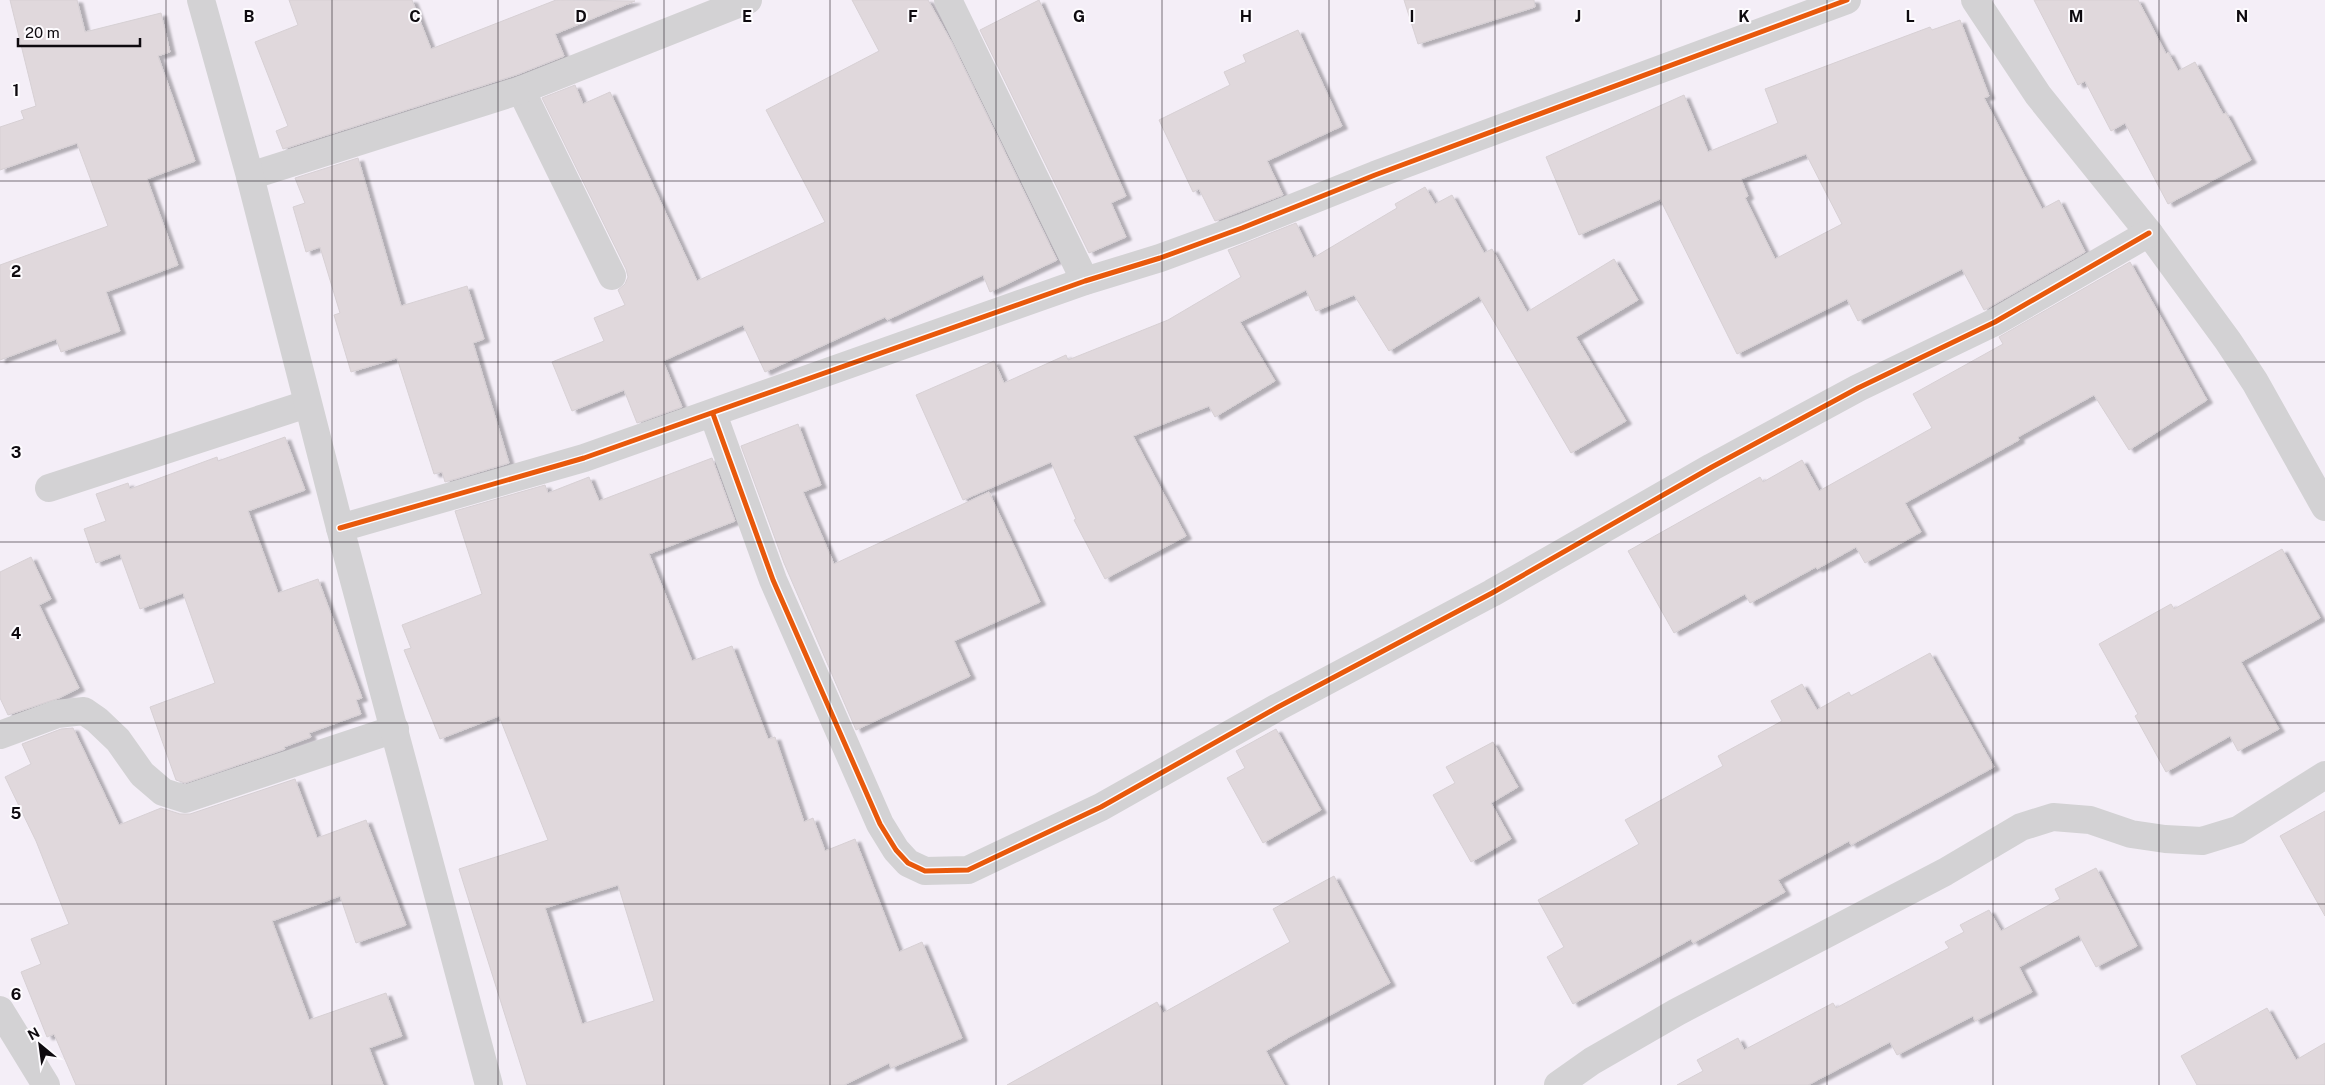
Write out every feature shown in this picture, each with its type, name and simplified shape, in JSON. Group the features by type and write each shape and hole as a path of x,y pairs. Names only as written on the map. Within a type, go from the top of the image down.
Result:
{"street":[{"path":"202,0 250,176 307,404 489,1085"},
{"path":"250,176 521,90 748,0"},
{"path":"948,0 1085,281"},
{"path":"340,528 584,458 1085,281 1160,258 1232,232 1375,175 1847,0"},
{"path":"1974,0 2038,95 2149,233 2192,290 2255,382 2325,507"},
{"path":"521,90 612,276"},
{"path":"713,414 773,580 880,824 896,850 908,863 925,872 968,870 1101,807 1278,707 1492,593 1721,462 1858,388 1995,322 2149,233"},
{"path":"48,488 307,404"},
{"path":"0,736 57,714 84,711 97,720 118,740 142,774 164,792 185,799 395,729"},
{"path":"1558,1085 1592,1062 1677,1012 1945,872 2021,827 2053,817 2081,819 2090,820 2131,834 2165,839 2202,841 2238,830 2325,775"},
{"path":"0,1010 46,1085"}],"building":[{"path":"10,0 77,0 85,32 161,13 170,52 158,56 195,161 147,179 178,265 106,292 120,331 61,352 56,339 0,360 0,265 108,226 77,143 0,170 0,127 24,119 21,111 36,106"},
{"path":"289,0 412,0 431,49 556,0 635,1 555,34 564,56 516,75 283,149 276,131 288,126 255,42 298,25"},
{"path":"852,0 928,0 952,43 1057,260 990,292 983,275 887,320 885,317 765,372 743,325 663,361 682,407 637,423 624,390 572,411 552,362 604,341 594,318 625,305 618,290 625,284 628,277 626,269 542,98 575,85 583,104 610,92 697,281 825,222 766,110 879,51"},
{"path":"1039,0 1126,196 1111,203 1126,237 1089,253 980,30"},
{"path":"1404,0 1534,0 1535,7 1418,44"},
{"path":"2034,0 2138,0 2166,54 2168,52 2178,71 2195,62 2223,114 2226,113 2251,160 2168,204 2125,123 2111,131 2085,81 2078,85"},
{"path":"1960,20 1989,96 1984,98 2042,209 2059,200 2085,252 1984,310 1962,269 1858,321 1847,299 1737,354 1660,199 1579,235 1546,157 1684,95 1708,152 1778,123 1765,89 1930,27 1932,30","holes":["1806,154 1842,224 1775,259 1745,198 1748,196 1741,179"]},
{"path":"1298,30 1342,126 1267,161 1283,195 1215,221 1199,189 1193,192 1159,120 1230,85 1224,72 1246,62 1243,55"},
{"path":"358,158 401,306 467,286 484,339 473,343 509,463 445,482 442,472 434,474 397,358 351,372 334,315 340,313 320,247 306,252 293,207 305,203 295,178"},
{"path":"1425,187 1435,204 1452,195 1484,253 1492,249 1527,312 1614,259 1638,300 1576,337 1626,421 1571,453 1479,296 1389,351 1354,295 1316,311 1306,290 1240,322 1275,381 1215,417 1209,406 1133,436 1186,536 1105,579 1074,520 1076,519 1051,462 963,500 916,395 994,361 1004,383 1066,355 1068,360 1168,320 1241,277 1228,250 1296,223 1313,258 1397,208 1395,204"},
{"path":"2130,262 2207,400 2129,450 2094,395 2018,437 2019,440 1905,503 1921,532 1865,563 1856,547 1750,603 1745,594 1674,633 1628,551 1760,477 1763,482 1802,460 1819,491 1932,428 1913,394 2003,344 1999,337"},
{"path":"798,424 821,485 803,492 834,564 989,492 1040,602 954,641 970,676 856,730 784,563 741,446"},
{"path":"285,437 305,490 248,511 278,593 318,579 362,698 356,700 361,714 309,733 311,737 284,747 285,749 185,783 176,780 150,707 215,683 183,593 140,609 120,554 96,563 84,529 106,521 96,494 128,483 130,489 217,457 218,461"},
{"path":"712,458 735,521 649,554 692,661 732,646 768,739 775,737 804,822 813,818 825,851 855,839 899,952 922,942 962,1038 891,1068 889,1063 844,1085 527,1085 459,869 548,840 499,716 440,739 404,650 411,648 402,625 482,594 455,511 545,485 548,493 589,477 599,501","holes":["618,885 654,1001 582,1024 545,908"]},
{"path":"2282,549 2320,618 2241,662 2279,729 2238,751 2230,736 2166,772 2135,716 2138,714 2099,644 2171,604 2174,609"},
{"path":"31,557 51,599 39,605 79,688 59,698 8,715 0,698 0,572"},
{"path":"1930,653 1994,767 1851,845 1849,841 1778,880 1785,892 1693,943 1691,939 1573,1004 1547,957 1564,947 1538,900 1639,844 1625,820 1723,766 1718,756 1782,721 1771,701 1802,684 1817,710 1849,692 1851,696"},
{"path":"73,728 119,825 161,808 180,814 190,814 295,779 317,838 366,820 406,925 356,943 340,896 272,921 309,1020 386,993 402,1036 369,1048 383,1085 76,1085 54,1034 47,1037 21,972 41,964 31,939 69,924 36,841 5,777 31,764 22,744 61,729"},
{"path":"1276,729 1321,810 1263,843 1227,778 1245,768 1236,751"},
{"path":"1493,742 1518,787 1491,803 1511,839 1471,862 1433,795 1455,783 1446,767"},
{"path":"2325,811 2325,916 2280,836"},
{"path":"2096,868 2137,946 2096,967 2079,935 2019,967 2032,992 1975,1021 1973,1016 1897,1055 1890,1042 1808,1085 1677,1085 1703,1071 1697,1060 1738,1038 1744,1050 1833,1003 1836,1008 1949,948 1945,942 1964,932 1960,925 1989,910 2001,931 2060,899 2055,889"},
{"path":"1334,876 1390,983 1266,1051 1284,1085 1007,1085 1157,1002 1163,1013 1290,942 1273,909"},
{"path":"2267,1008 2296,1060 2325,1043 2325,1085 2197,1085 2181,1056"}],"cycle path":[{"path":"340,528 584,458 1085,281 1160,258 1242,228 1375,175 1847,0"},
{"path":"713,414 773,580 880,824 896,850 908,863 925,871 968,870 1101,807 1278,707 1492,593 1712,467 1858,388 1995,322 2149,233"}]}
